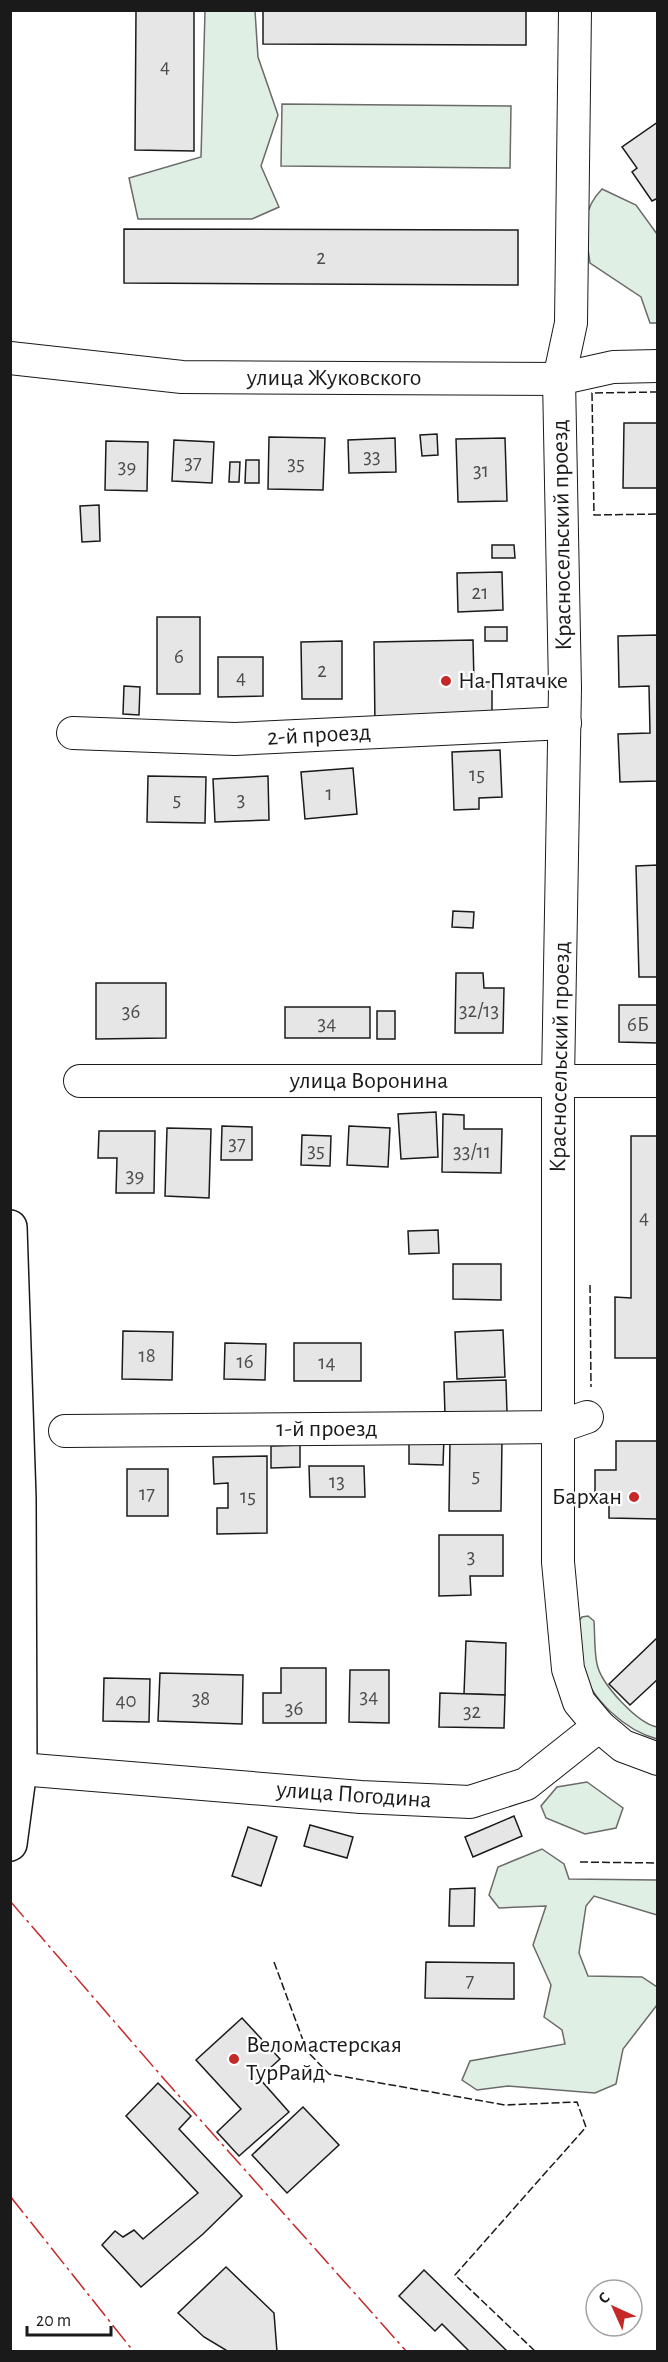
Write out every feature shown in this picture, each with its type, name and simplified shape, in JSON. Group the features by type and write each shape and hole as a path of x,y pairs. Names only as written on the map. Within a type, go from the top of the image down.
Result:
{"main road":[{"path":"10,1227 19,1498 20,1769 10,1844"}],"street":[{"name":"Красносельский проезд","path":"575,10 571,323 559,379 565,723 558,1080 558,1562 568,1669 579,1702 599,1726"},
{"name":"улица Жуковского","path":"10,358 182,377 559,379 613,367 657,366"},
{"name":"2-й проезд","path":"73,733 235,739 565,723"},
{"name":"улица Воронина","path":"80,1081 657,1081"},
{"name":"1-й проезд","path":"65,1431 558,1427 587,1417"},
{"name":"улица Погодина","path":"20,1769 362,1797 470,1802 526,1784 599,1726"},
{"path":"599,1726 623,1746 657,1759"}],"green space":[{"path":"205,11 255,11 258,57 278,115 261,166 279,207 252,219 138,219 129,178 201,157"},
{"path":"282,104 511,106 510,168 281,166"},
{"path":"602,189 636,205 657,234 657,323 650,323 641,297 590,263 586,233 587,215 590,206"},
{"path":"588,1616 594,1621 595,1653 605,1682 630,1711 657,1727 657,1739 645,1735 622,1721 593,1691 582,1663 578,1622 582,1617"},
{"path":"587,1782 623,1808 616,1828 585,1834 546,1818 541,1806 557,1787"},
{"path":"542,1849 564,1864 569,1879 657,1880 657,1915 594,1896 586,1906 579,1953 588,1976 642,1977 657,1987 657,2005 623,2049 616,2084 595,2093 508,2086 477,2090 462,2080 470,2061 565,2044 562,2030 544,2017 551,1985 533,1945 546,1906 499,1908 489,1895 498,1867"}],"building":[{"path":"136,10 194,10 194,151 135,150"},
{"path":"263,10 526,10 526,45 263,44"},
{"path":"658,122 658,198 652,201 632,172 637,168 622,147"},
{"path":"124,229 518,230 518,285 124,283"},
{"path":"624,423 658,423 658,488 623,488"},
{"path":"437,434 438,455 422,456 420,435"},
{"path":"269,437 325,438 323,490 268,489"},
{"path":"395,438 396,472 349,473 348,440"},
{"path":"505,438 507,501 458,502 456,439"},
{"path":"174,440 214,442 212,483 172,481"},
{"path":"106,441 148,442 147,491 105,490"},
{"path":"246,460 259,460 259,483 245,483"},
{"path":"230,462 240,462 239,482 229,482"},
{"path":"99,505 100,541 82,542 80,506"},
{"path":"492,545 514,545 515,558 492,558"},
{"path":"502,572 503,610 458,612 457,573"},
{"path":"157,617 200,617 200,694 157,694"},
{"path":"485,627 507,627 507,641 485,641"},
{"path":"658,635 658,781 620,782 618,734 650,733 649,686 619,687 618,636"},
{"path":"473,640 474,682 492,682 492,724 375,726 374,642"},
{"path":"342,641 342,699 302,699 301,642"},
{"path":"218,657 263,657 263,696 218,697"},
{"path":"124,686 140,687 139,715 123,714"},
{"path":"500,750 502,797 479,798 479,809 454,810 452,752"},
{"path":"353,768 357,814 305,819 301,772"},
{"path":"148,776 206,777 205,823 147,822"},
{"path":"268,776 269,820 215,822 213,779"},
{"path":"658,865 658,977 639,977 636,866"},
{"path":"453,911 474,912 473,928 452,927"},
{"path":"456,973 483,973 484,988 504,988 503,1033 455,1033"},
{"path":"96,983 166,983 166,1038 96,1039"},
{"path":"619,1005 658,1005 658,1043 619,1042"},
{"path":"285,1007 370,1007 370,1038 285,1038"},
{"path":"377,1011 395,1011 395,1039 377,1039"},
{"path":"436,1112 438,1157 401,1159 398,1114"},
{"path":"443,1114 464,1115 464,1129 502,1129 501,1173 442,1172"},
{"path":"222,1126 252,1127 252,1160 221,1160"},
{"path":"349,1126 390,1128 388,1167 347,1165"},
{"path":"167,1128 211,1129 209,1198 165,1196"},
{"path":"99,1131 155,1131 154,1193 116,1193 117,1158 98,1158"},
{"path":"302,1135 331,1136 330,1166 301,1165"},
{"path":"631,1136 658,1136 658,1358 615,1358 615,1297 631,1298"},
{"path":"438,1230 439,1253 409,1254 408,1231"},
{"path":"453,1264 501,1264 501,1300 453,1299"},
{"path":"503,1330 505,1377 457,1379 455,1332"},
{"path":"123,1331 173,1332 172,1380 122,1379"},
{"path":"225,1343 266,1344 265,1380 224,1379"},
{"path":"294,1343 361,1343 361,1381 294,1381"},
{"path":"506,1380 507,1413 445,1415 444,1382"},
{"path":"409,1436 444,1437 443,1465 409,1464"},
{"path":"450,1439 502,1439 501,1511 449,1511"},
{"path":"616,1441 658,1441 658,1519 609,1518 609,1497 595,1497 595,1470 616,1470"},
{"path":"300,1445 300,1467 271,1468 271,1446"},
{"path":"267,1456 267,1533 217,1534 217,1508 228,1508 228,1483 214,1484 213,1457"},
{"path":"309,1466 364,1466 365,1497 310,1497"},
{"path":"127,1469 168,1469 168,1516 127,1516"},
{"path":"439,1535 503,1535 503,1576 470,1576 471,1595 439,1596"},
{"path":"658,1637 658,1679 630,1705 609,1684"},
{"path":"466,1641 506,1643 505,1695 464,1694"},
{"path":"281,1668 326,1668 326,1723 263,1723 263,1693 281,1693"},
{"path":"350,1670 389,1670 389,1723 349,1722"},
{"path":"160,1673 243,1675 242,1724 158,1721"},
{"path":"104,1678 150,1679 149,1722 103,1721"},
{"path":"440,1693 505,1695 504,1728 439,1727"},
{"path":"514,1816 522,1836 473,1857 465,1837"},
{"path":"310,1825 353,1837 347,1858 304,1846"},
{"path":"248,1827 277,1837 261,1886 232,1876"},
{"path":"475,1888 474,1926 449,1926 450,1889"},
{"path":"426,1962 514,1963 514,1999 425,1998"},
{"path":"242,2018 280,2059 259,2078 289,2112 239,2156 217,2132 241,2109 196,2060"},
{"path":"158,2083 191,2116 179,2129 242,2196 203,2234 141,2287 102,2245 115,2231 123,2237 134,2230 143,2239 198,2193 126,2116"},
{"path":"303,2107 339,2145 287,2193 252,2155"},
{"path":"226,2267 274,2313 277,2352 229,2352 204,2337 178,2313"},
{"path":"424,2270 508,2352 470,2352 442,2324 435,2331 399,2296"}],"fence":[{"path":"658,392 592,393 594,515 658,514"},
{"path":"590,1285 591,1387"},
{"path":"580,1862 658,1863"},
{"path":"274,1962 307,2051 329,2074 505,2105 577,2102 586,2127 455,2275 536,2352"}],"power":[{"path":"10,1901 164,2079 407,2352"},
{"path":"10,2196 134,2352"}],"place":[{"name":"На Пятачке","path":"446,681"},
{"name":"Бархан","path":"634,1497"},
{"name":"Веломастерская ТурРайд","path":"234,2059"}]}
